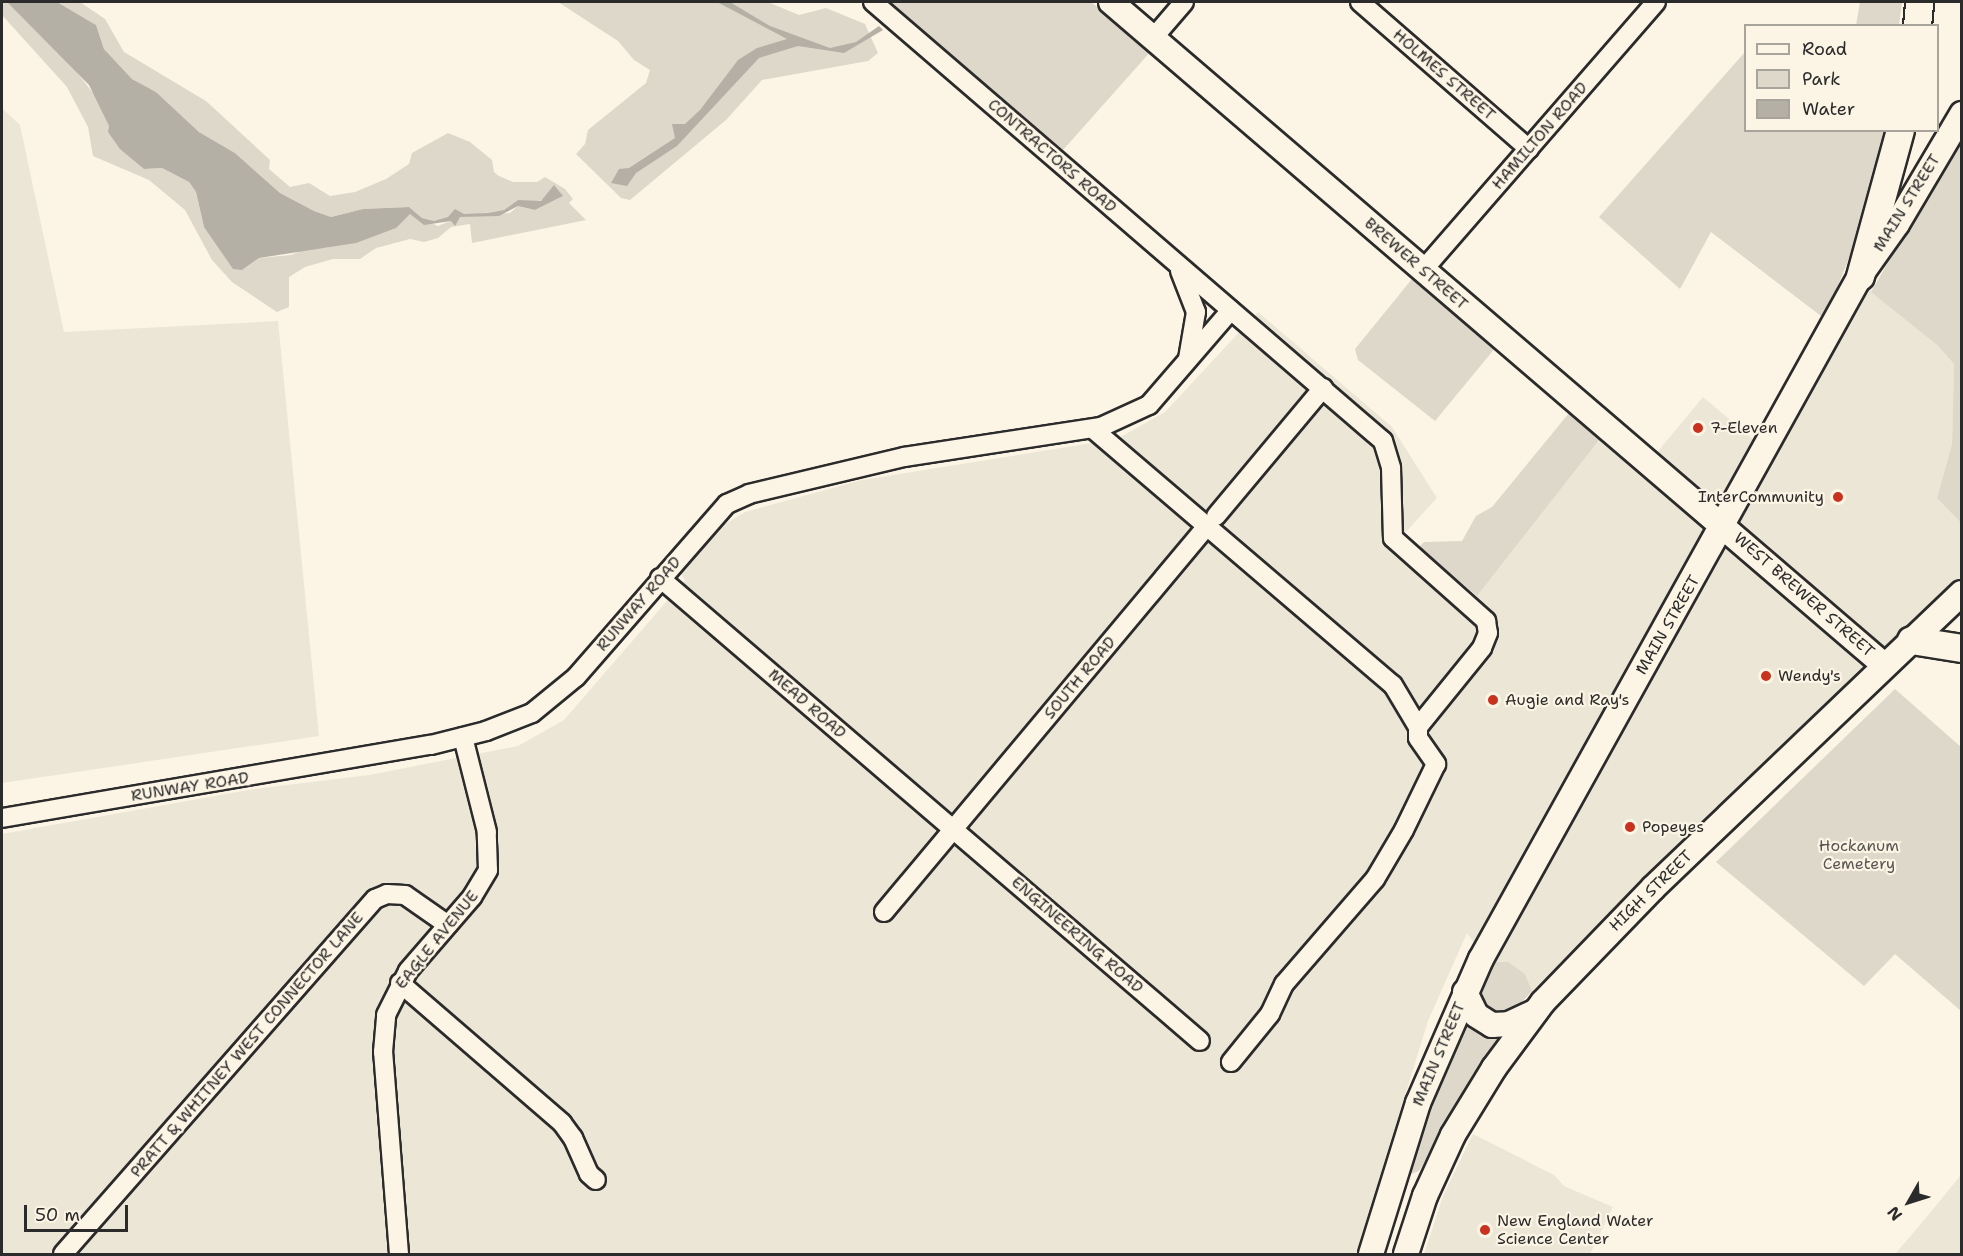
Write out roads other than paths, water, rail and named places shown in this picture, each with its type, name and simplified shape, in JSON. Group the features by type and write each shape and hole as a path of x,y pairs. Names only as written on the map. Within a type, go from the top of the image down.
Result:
{"highway":[{"path":"1917,24 1918,2"},
{"path":"1860,276 1899,132"},
{"path":"1911,640 1962,648"}],"main road":[{"name":"BREWER STREET","path":"1111,2 1723,526"},
{"name":"MAIN STREET","path":"1371,1254 1418,1102 1465,992 1860,276 1897,224 1962,114"},
{"name":"WEST BREWER STREET","path":"1723,526 1884,665"},
{"name":"HIGH STREET","path":"1421,1206 1470,1106 1536,1011 1614,927 1884,665 1962,593"},
{"path":"1465,992 1476,1015 1492,1024 1509,1024 1536,1011"},
{"path":"1388,1193 1421,1206 1406,1254"}],"street":[{"name":"CONTRACTORS ROAD","path":"873,2 1383,441 1391,468 1393,538 1486,621 1488,633 1482,648 1418,728"},
{"path":"1154,37 1184,2"},
{"name":"HOLMES STREET","path":"1360,2 1529,149"},
{"name":"HAMILTON ROAD","path":"1423,270 1656,2"},
{"path":"1173,259 1192,293 1196,312 1186,365"},
{"name":"RUNWAY ROAD","path":"2,818 463,737 532,713 576,677 716,513 749,494 904,457 1094,429 1149,405 1186,365 1231,309"},
{"name":"SOUTH ROAD","path":"884,912 1323,388"},
{"path":"1094,429 1212,521 1393,685 1418,728 1418,738 1436,764 1404,830 1375,879 1284,984 1270,1014 1231,1062"},
{"name":"MEAD ROAD","path":"660,578 953,829"},
{"name":"EAGLE AVENUE","path":"399,1254 383,1052 386,1015 400,983 484,880 490,854 463,737"},
{"name":"ENGINEERING ROAD","path":"953,829 1200,1041"},
{"name":"PRATT & WHITNEY WEST CONNECTOR LANE","path":"63,1254 375,898 387,894 405,895 448,925"},
{"path":"400,983 562,1123 573,1138 589,1174 596,1180"}],"water":[{"path":"7,2 57,2 96,25 104,49 132,79 156,92 199,132 235,153 280,193 314,211 331,217 363,209 409,207 422,218 434,221 448,217 455,209 464,214 487,213 504,210 518,200 541,201 554,185 563,196 535,210 518,206 499,216 460,217 455,226 451,221 424,225 410,214 396,228 356,243 259,258 242,270 233,269 204,227 196,192 189,182 162,168 144,169 120,149 108,132 109,126 89,85"},
{"path":"717,2 730,2 770,26 830,48 856,42 879,26 883,30 844,53 798,46 759,58 677,146 636,173 627,186 611,183 619,169 629,168 675,138 672,124 685,124 700,110 738,60 757,48 787,39"}],"place":[{"name":"7-Eleven","path":"1698,428"},
{"name":"InterCommunity","path":"1838,497"},
{"name":"Wendy's","path":"1766,676"},
{"name":"Augie and Ray's","path":"1493,700"},
{"name":"Popeyes","path":"1630,827"},
{"name":"New England Water Science Center","path":"1485,1230"}],"park label":[{"name":"Hockanum Cemetery","path":"1859,855"}]}
